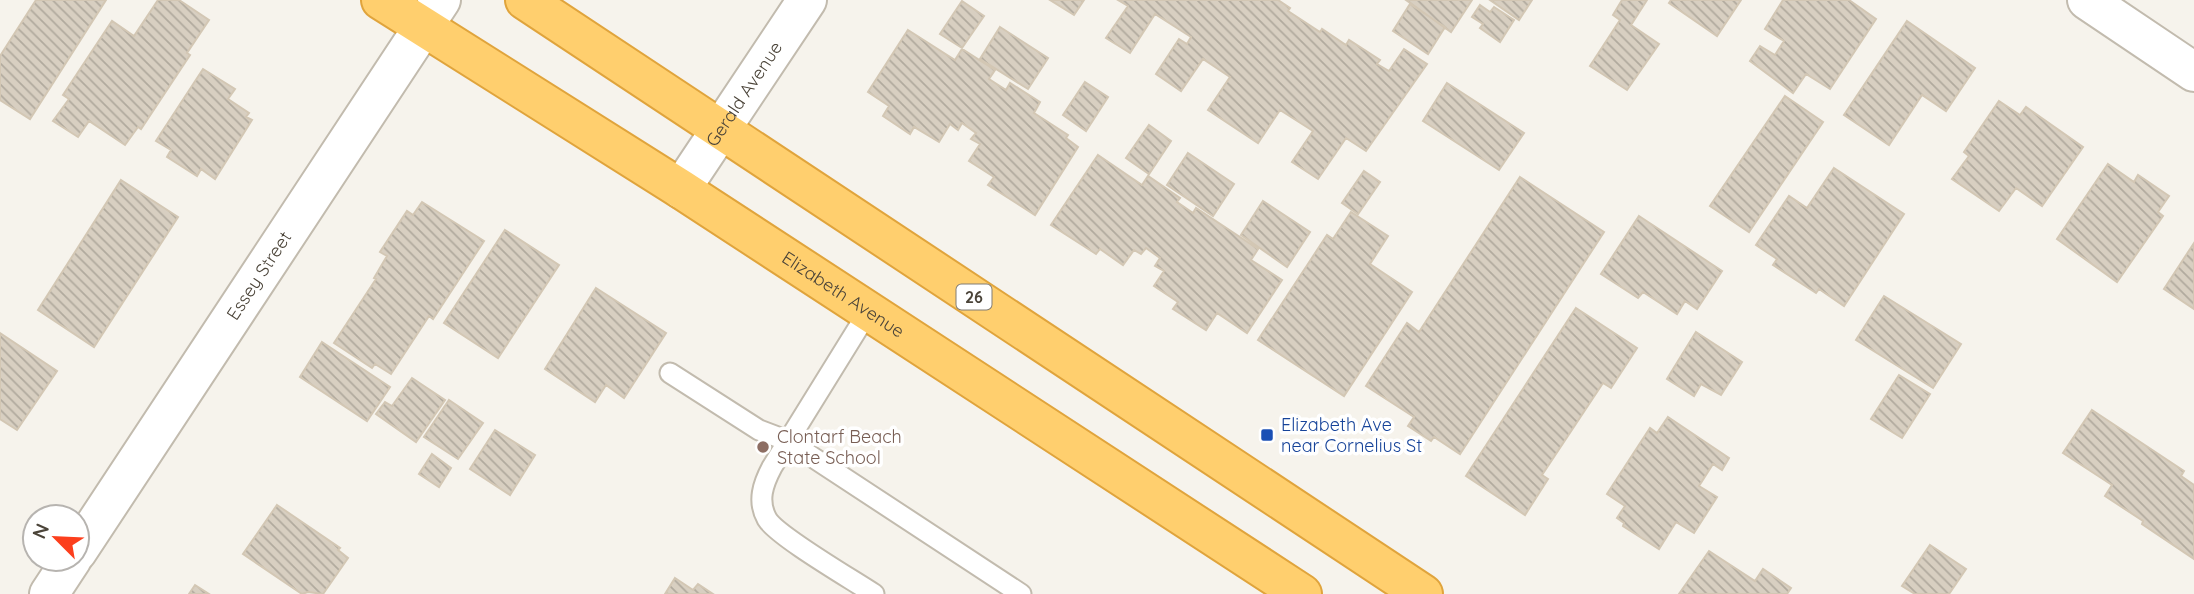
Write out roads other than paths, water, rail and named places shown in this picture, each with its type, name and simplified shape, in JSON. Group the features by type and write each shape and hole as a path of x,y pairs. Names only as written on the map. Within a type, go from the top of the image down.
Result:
{"highway":[{"name":"Elizabeth Avenue","path":"381,0 432,14 681,189 1283,589"},
{"name":"26","path":"525,0 1423,594"}],"street":[{"name":"Gerald Avenue","path":"681,189 807,0"},
{"path":"2087,0 2194,72"},
{"name":"Essey Street","path":"91,531 432,14"},
{"path":"49,594 63,573"}],"lane":[{"path":"868,312 763,485 762,505 766,518 783,534 874,594"},
{"path":"670,373 759,430 788,441 1021,594"}],"place":[{"name":"Elizabeth Ave near Cornelius St","path":"1267,435"},
{"name":"Clontarf Beach State School","path":"763,447"}]}
